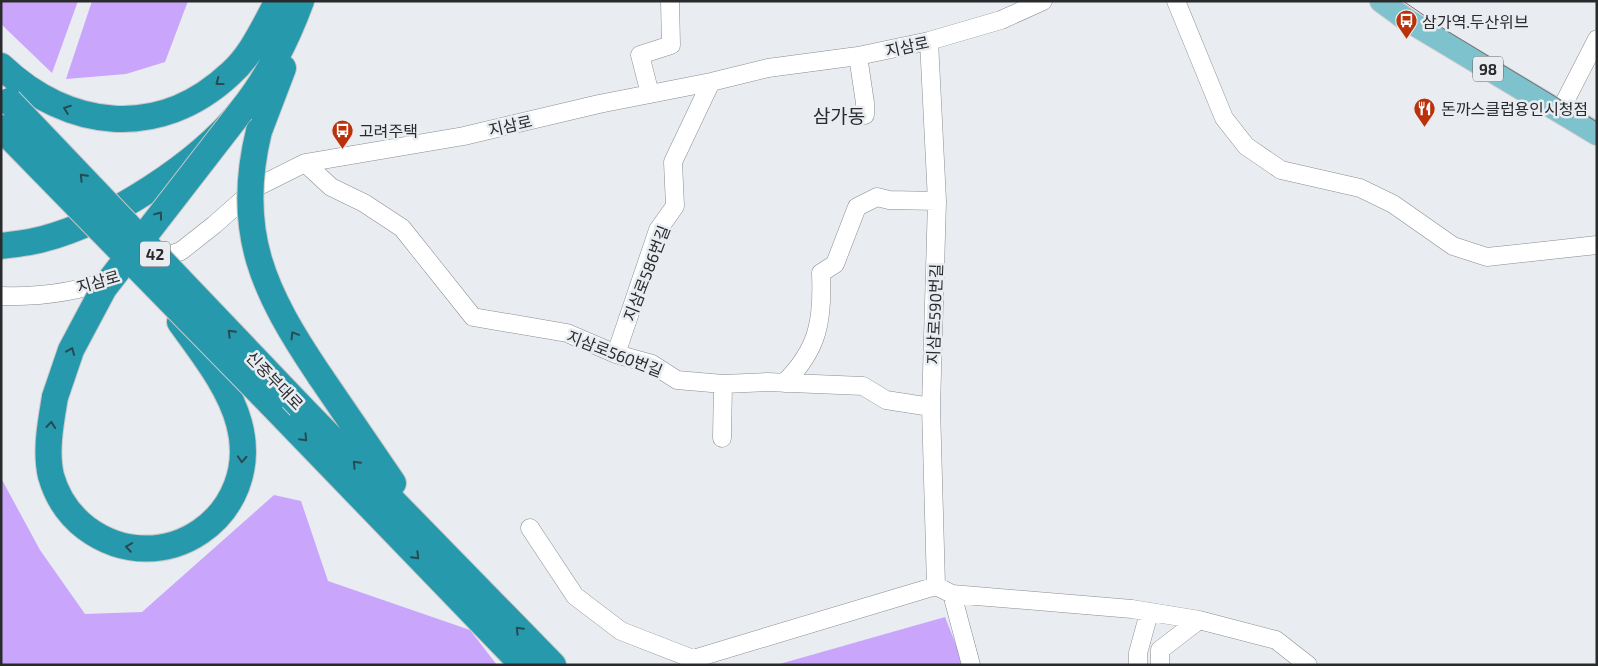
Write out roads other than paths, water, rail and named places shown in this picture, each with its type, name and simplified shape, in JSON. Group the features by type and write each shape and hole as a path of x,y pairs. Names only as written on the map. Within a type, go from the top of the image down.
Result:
{"highway":[{"path":"1,66 30,90 47,101 71,111 96,118 126,119 151,117 182,106 204,94 230,74 250,52 278,1"},
{"path":"1,236 57,223 101,206 156,172 184,150 210,125 250,74 266,44 284,1"},
{"path":"156,286 209,364 236,411 243,445 242,467 238,485 230,500 213,523 186,540 171,546 139,549 124,547 97,536 72,516 60,499 51,475 50,458 50,436 55,397 71,350 104,288 240,112 272,62 301,1"},
{"path":"308,1 301,27 259,131 252,162 249,187 250,218 256,250 266,282 280,312 320,376 438,547"},
{"name":"신중부대로","path":"5,96 300,406 553,665"},
{"path":"1,246 41,240 82,226 148,191 197,152 240,112"},
{"name":"신중부대로","path":"1,128 523,665"}],"main road":[{"name":"98","path":"1381,1 1416,25 1597,134"}],"street":[{"path":"650,94 640,55 670,45 670,1"},
{"name":"지삼로","path":"1,296 36,296 102,283 181,250 214,226 257,187 306,163 464,136 599,104 711,82 768,68 858,56 929,41 1001,20 1043,1"},
{"path":"1176,1 1224,118 1246,146 1281,170 1360,188 1393,204 1453,246 1487,257 1597,245"},
{"path":"1560,111 1597,39"},
{"name":"지삼로590번길","path":"929,41 937,201 932,407 936,586"},
{"path":"858,56 865,102 865,115"},
{"name":"지삼로586번길","path":"616,354 658,230 675,206 673,162 711,82"},
{"name":"지삼로560번길","path":"306,163 332,187 364,203 402,228 473,317 567,333 616,354 652,364 677,380 723,384 784,383 863,386 886,400 932,407"},
{"path":"784,383 801,367 816,339 823,306 822,273 835,264 857,206 877,197 889,200 937,201"},
{"path":"722,438 723,384"},
{"path":"530,528 575,596 621,631 693,659 936,586 952,594 1132,609 1199,620 1276,640 1308,665"},
{"path":"952,594 971,665"},
{"path":"1138,665 1138,653 1149,613"},
{"path":"1160,665 1160,650 1199,620"}],"tram line":[{"path":"1403,1 1447,31 1597,122"}],"place":[{"name":"삼가역.두산위브","path":"1406,40"},
{"name":"돈까스클럽용인시청점","path":"1425,127"},
{"name":"고려주택","path":"343,149"}],"district":[{"name":"삼가동","path":"839,115"}]}
